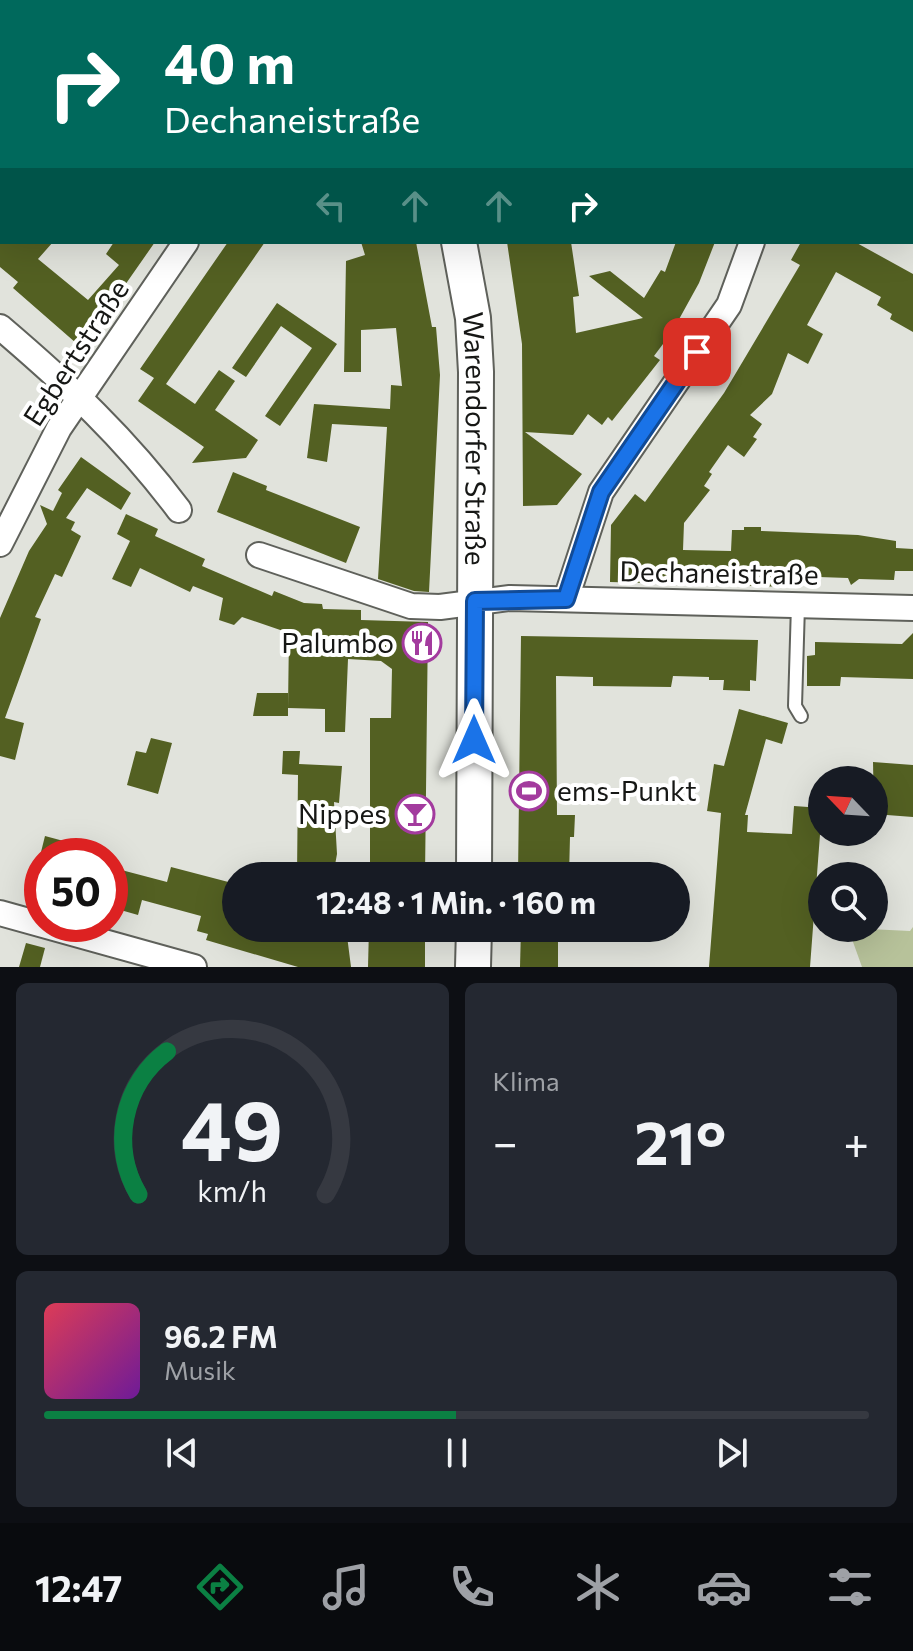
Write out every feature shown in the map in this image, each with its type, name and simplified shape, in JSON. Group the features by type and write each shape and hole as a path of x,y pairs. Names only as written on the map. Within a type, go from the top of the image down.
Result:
{"main road":[{"name":"Warendorfer Straße","path":"459,244 473,318 476,372 474,862"},
{"path":"473,967 474,942"}],"street":[{"name":"Egbertstraße","path":"0,544 59,428 185,244"},
{"path":"566,599 601,492 729,305 751,244"},
{"path":"0,327 81,396 138,456 179,510"},
{"name":"Dechaneistraße","path":"259,555 411,606 566,599 913,608"},
{"path":"0,913 187,966"}],"lane":[{"path":"798,605 795,706 801,716"}],"green space":[{"path":"913,927 913,967 862,967 853,942 888,942 888,930 910,931"}],"building":[{"path":"0,244 51,244 38,259 88,300 119,265 106,254 113,244 154,244 125,285 76,343 13,288 18,282 0,267"},
{"path":"227,244 264,244 166,384 195,404 219,370 235,381 215,410 258,440 246,458 192,463 204,447 138,401 154,378 140,369"},
{"path":"362,244 416,244 432,327 436,327 440,375 429,592 414,591 378,579 387,427 332,424 327,462 307,458 314,404 390,409 391,385 402,386 396,328 361,330 361,372 344,372 346,261 365,255"},
{"path":"507,244 571,244 579,296 573,297 576,333 643,318 589,276 610,271 644,298 661,270 665,272 675,244 714,244 699,283 672,332 654,356 660,360 612,421 608,417 602,425 588,414 573,435 525,432 582,474 557,505 523,506 522,344"},
{"path":"800,244 859,244 913,274 913,332 890,319 892,314 877,305 881,297 836,272 807,325 823,334 808,364 788,353 772,394 750,415 762,424 753,437 757,439 744,457 728,445 709,472 712,474 704,486 710,490 684,523 683,550 731,551 732,530 744,530 744,527 761,527 761,531 858,535 896,541 896,548 913,549 913,571 895,571 894,580 859,579 851,585 848,578 790,576 790,587 610,582 611,525 635,494 645,502 724,393 800,265 791,260"},
{"path":"277,303 337,344 280,426 265,416 312,348 281,326 246,377 232,368"},
{"path":"81,457 131,493 121,510 87,488 66,518 75,522 71,530 81,536 62,577 55,574 35,617 41,619 5,718 24,723 15,760 0,756 0,618 29,551 47,524 40,505 53,511 62,493 58,490"},
{"path":"233,472 267,486 266,490 360,527 346,563 217,512"},
{"path":"126,514 158,529 155,536 205,559 202,566 272,596 274,591 304,603 322,604 323,609 361,610 361,620 428,622 425,862 370,862 370,718 391,718 392,669 381,661 348,659 345,732 325,732 325,709 288,708 289,633 242,617 234,625 219,620 223,598 193,586 190,592 140,568 131,587 112,579 130,541 117,534"},
{"path":"913,633 913,679 841,677 840,686 807,686 807,656 815,655 815,642 902,644"},
{"path":"521,636 758,640 756,681 750,680 750,691 723,690 724,680 709,680 709,677 673,676 671,687 593,686 593,677 556,676 557,815 575,815 569,862 518,862"},
{"path":"257,693 288,693 288,716 253,716"},
{"path":"739,709 788,723 782,744 766,739 745,815 748,815 747,832 792,834 794,806 808,807 808,846 819,846 818,862 808,862 810,967 709,967 721,813 707,811 714,764 724,766"},
{"path":"151,738 172,743 158,794 127,785 136,751 146,753"},
{"path":"283,751 300,751 299,764 342,766 339,803 334,802 336,862 297,862 298,775 282,774"},
{"path":"873,762 913,765 913,817 888,815 888,766 873,766"},
{"path":"171,867 222,880 222,942 348,942 351,967 298,967 206,940 208,934 197,931 201,916 142,900 138,915 128,912 128,872 167,882"},
{"path":"369,942 425,942 425,967 368,967"},
{"path":"521,942 558,942 558,967 520,967"},
{"path":"26,943 45,948 40,967 19,967"}],"place":[{"name":"Palumbo","path":"422,643"},
{"name":"ems-Punkt","path":"529,791"},
{"name":"Nippes","path":"415,814"}],"route":[{"path":"474,740 475,601 566,599 573,568 601,492 697,352"}]}
